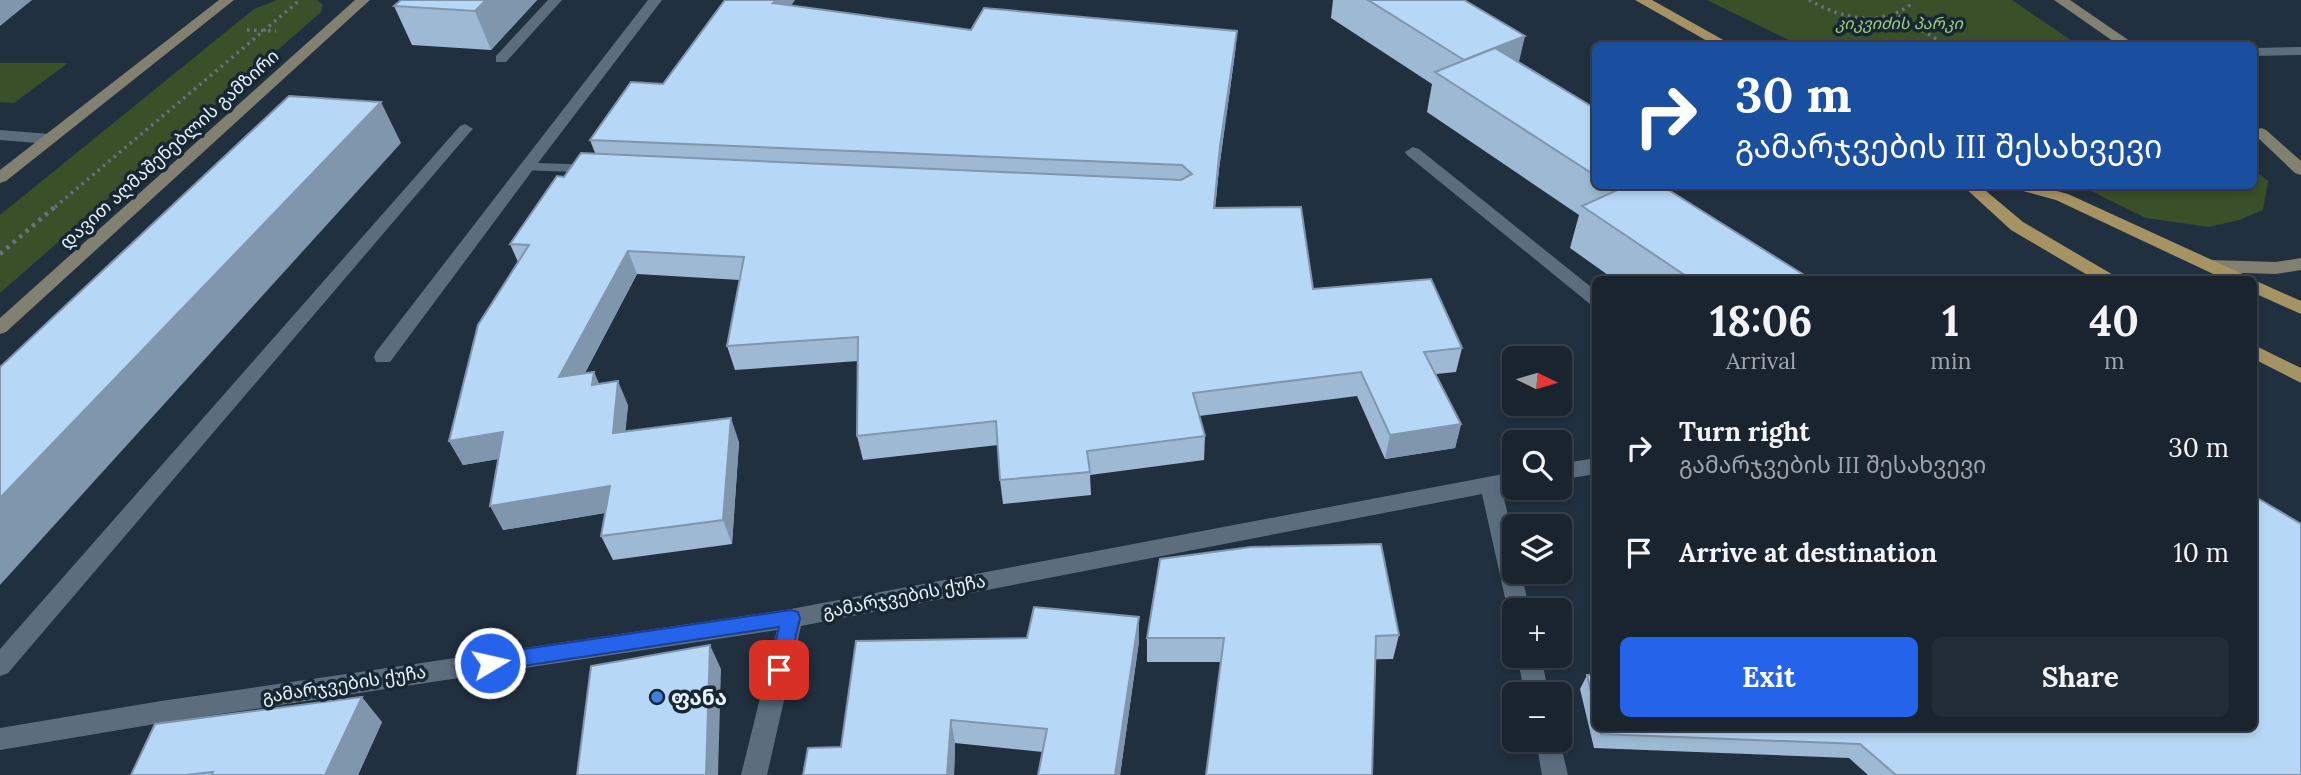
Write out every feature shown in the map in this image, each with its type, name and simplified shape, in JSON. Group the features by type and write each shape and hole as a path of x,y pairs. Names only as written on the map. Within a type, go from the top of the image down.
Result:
{"main road":[{"path":"0,178 227,0"},
{"name":"დავით აღმაშენებლის გამზირი","path":"0,328 363,0"},
{"path":"1642,0 1720,42"},
{"path":"2061,0 2124,42"},
{"path":"2257,130 2301,156"},
{"path":"2257,130 2301,170"},
{"path":"1974,189 2017,226 2100,276"},
{"path":"2033,189 2063,197 2232,276"},
{"path":"2210,266 2276,268 2301,264"},
{"path":"2257,287 2301,308"},
{"path":"2257,353 2301,376"}],"street":[{"path":"501,59 555,0"},
{"path":"383,357 655,0"},
{"path":"2257,52 2301,51"},
{"path":"0,666 465,129"},
{"path":"0,135 49,139"},
{"path":"1413,152 1592,297"},
{"path":"527,167 610,171"},
{"path":"1572,470 1592,467"},
{"name":"გამარჯვების ქუჩა","path":"0,739 161,712 791,618 1502,482"},
{"path":"1490,484 1516,598"},
{"path":"754,775 791,618"},
{"path":"150,737 161,712"},
{"path":"1550,752 1555,775"}],"path":[{"path":"0,254 300,0"},
{"path":"1809,0 1827,11 1871,19 1898,16 1909,6 1908,0"},
{"path":"1898,16 1941,42"},
{"path":"240,29 287,31"}],"green space":[{"path":"277,0 317,0 323,5 321,12 0,293 0,215 254,9"},
{"name":"კიკვიძის პარკი","path":"1707,0 2012,0 2074,42 1793,42"},
{"path":"0,63 68,63 14,103 0,102"},
{"path":"2257,172 2268,181 2263,210 2239,220 2209,227 2146,218 2087,189 2257,189"}],"building":[{"path":"401,0 486,0 475,11 394,6"},
{"path":"725,0 776,0 773,3 971,30 984,8 1237,31 1214,208 1301,207 1313,289 1431,279 1462,348 1424,352 1461,424 1390,435 1361,372 1193,393 1205,436 1087,451 1090,472 1000,480 996,421 857,436 858,337 727,346 744,257 628,251 559,377 594,372 592,385 618,381 613,433 731,418 723,520 601,536 610,486 490,506 503,432 449,441 478,325 529,245 510,244 557,176 564,177 581,153 1181,180 1192,174 1182,165 590,140 631,82 663,84"},
{"path":"1368,0 1464,0 1525,36 1464,60"},
{"path":"1495,48 1592,107 1592,173 1435,72"},
{"path":"289,96 381,102 0,498 0,367"},
{"path":"1619,189 1667,189 1806,276 1686,276 1582,206"},
{"path":"2257,498 2301,524 2301,775 1896,775 1860,744 1601,734 1600,731 2257,731"},
{"path":"1381,544 1399,635 1376,636 1372,775 1206,775 1224,638 1147,638 1160,559 1251,547"},
{"path":"1034,607 1139,617 1115,775 1038,775 1047,729 951,720 947,775 803,775 808,748 841,747 856,641 1027,638"},
{"path":"710,645 706,775 577,775 591,666"},
{"path":"1587,675 1592,675 1592,696"},
{"path":"362,697 325,775 212,775 213,772 131,775 155,724"}],"place":[{"name":"ფანა","path":"657,697"}],"route":[{"path":"490,663 791,618 779,670"}]}
